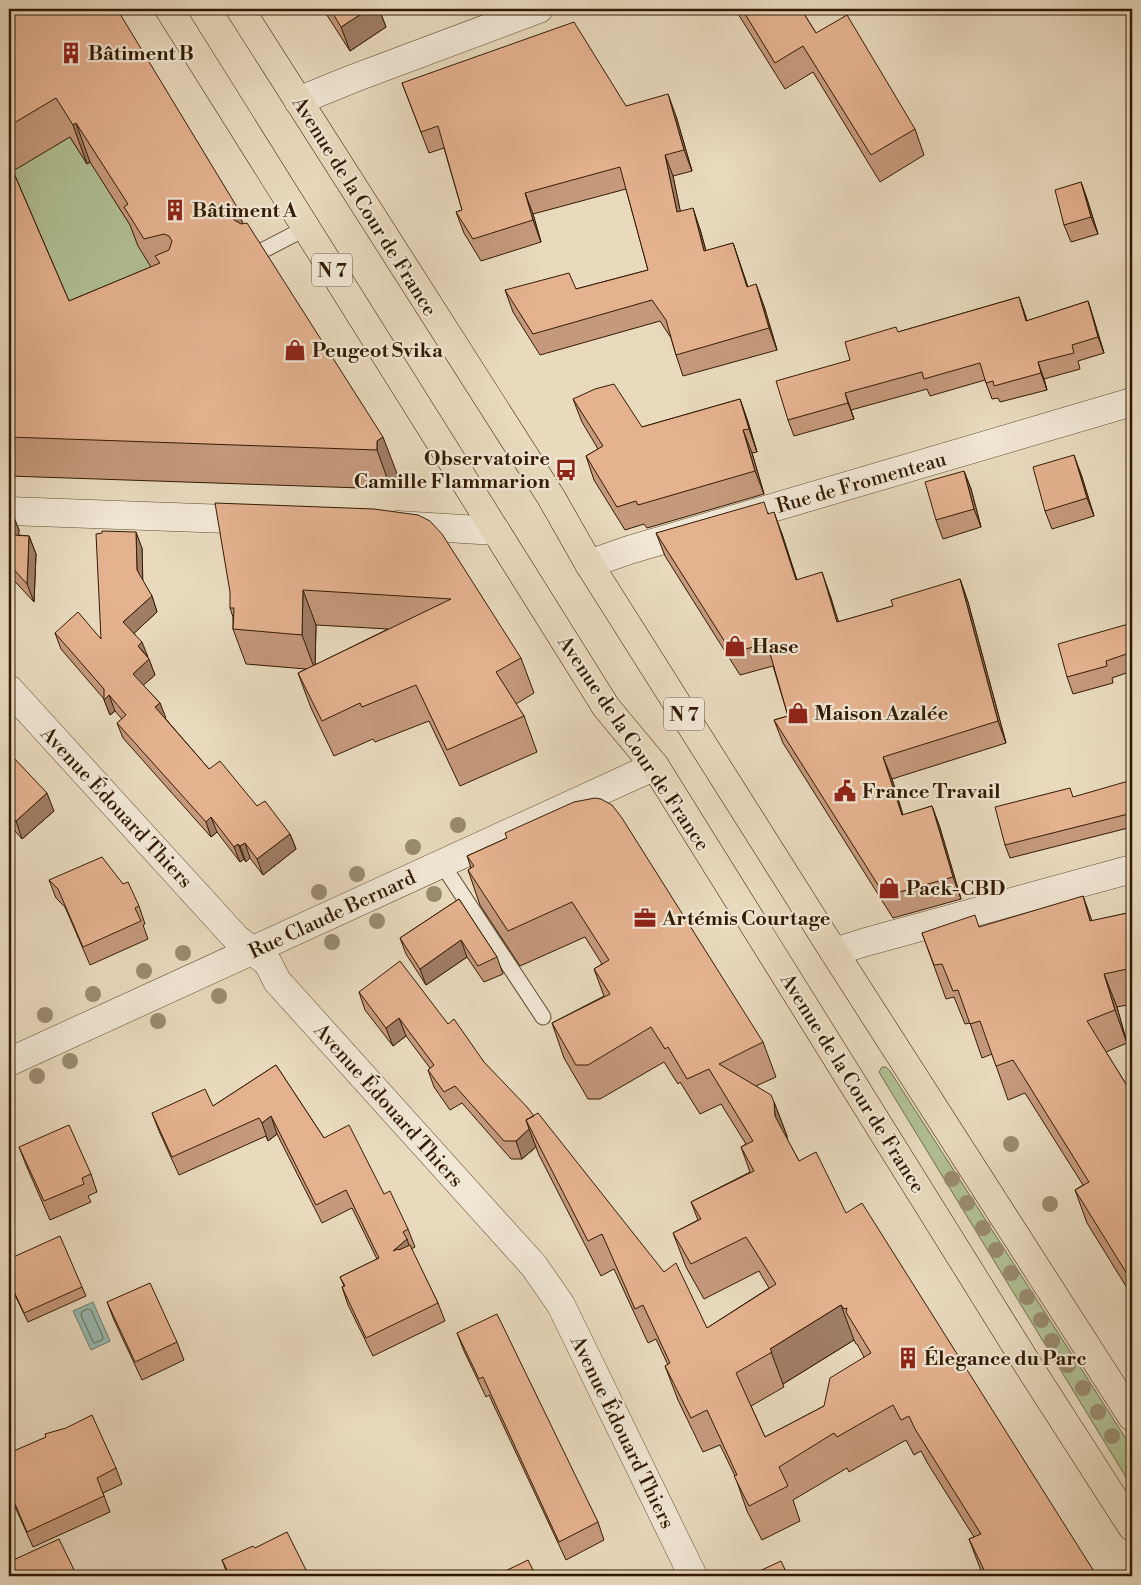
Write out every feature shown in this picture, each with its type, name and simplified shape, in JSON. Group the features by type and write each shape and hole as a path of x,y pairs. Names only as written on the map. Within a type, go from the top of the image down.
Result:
{"main road":[{"name":"Avenue de la Cour de France","path":"169,9 606,707 655,766 1022,1356 1132,1527"},
{"name":"Avenue de la Cour de France","path":"240,9 551,497 589,564 834,952 1132,1417"}],"street":[{"path":"298,101 539,9"},
{"name":"Rue de Fromenteau","path":"589,564 1132,402"},
{"path":"9,511 275,521"},
{"path":"374,525 496,531"},
{"name":"Avenue Édouard Thiers","path":"9,689 236,938 268,963 277,982 534,1266 561,1305 694,1576"},
{"name":"Rue Claude Bernard","path":"9,1062 655,766"},
{"path":"834,952 1132,869"}],"lane":[{"path":"256,254 306,228"},
{"path":"442,864 543,1017"}],"green space":[{"path":"9,75 69,136 87,163 95,159 108,190 135,232 170,258 83,340 13,178"},
{"path":"882,1067 886,1067 890,1071 1132,1448 1132,1487 879,1072"}],"water":[{"path":"93,1302 110,1341 91,1350 73,1311"}],"building":[{"path":"9,9 117,9 237,207 233,214 234,220 241,224 247,223 383,437 377,441 377,450 9,437 9,162 69,301 160,263 155,256 169,250 172,241 169,236 164,234 144,239 124,207 128,204 76,123 73,125 56,98 9,126"},
{"path":"330,9 369,9 341,27"},
{"path":"742,9 801,9 816,33 847,15 915,129 871,155 803,46 775,63"},
{"path":"574,22 626,106 668,94 684,150 665,155 677,212 693,208 704,251 733,243 747,287 756,284 769,328 676,355 666,320 652,300 533,334 505,290 569,273 576,289 648,270 620,167 525,193 533,220 473,239 456,212 462,210 438,126 421,132 402,83"},
{"path":"1081,182 1091,217 1064,225 1055,190"},
{"path":"1019,297 1026,321 1088,301 1098,337 1072,345 1074,353 1038,362 1041,373 994,386 993,381 986,383 980,363 924,379 922,372 845,393 848,403 788,420 776,381 850,360 845,342 896,327 898,332"},
{"path":"614,384 642,427 740,399 749,429 743,430 755,471 638,505 636,501 617,507 586,456 603,446 573,399 595,389"},
{"path":"1074,455 1087,498 1045,511 1033,467"},
{"path":"1132,458 1132,480 1126,460"},
{"path":"964,471 974,509 936,520 925,482"},
{"path":"764,502 768,514 774,512 796,580 822,572 837,622 893,606 891,600 960,579 998,721 883,757 902,815 932,806 953,877 885,896 774,720 788,716 767,643 732,653 656,533"},
{"path":"215,503 374,509 418,515 430,521 442,534 521,658 496,672 524,716 447,750 416,685 362,707 360,703 322,721 298,673 451,599 303,590 302,635 233,629 234,608 230,608 230,592"},
{"path":"9,512 12,512 11,535 29,536 27,584 9,564"},
{"path":"102,531 136,532 137,570 152,596 123,622 142,642 138,646 149,659 133,674 160,703 155,707 209,769 220,761 257,806 265,801 290,834 257,859 245,843 234,847 211,817 206,822 117,723 126,715 109,695 104,700 104,689 55,633 78,612 101,639 96,534 102,533"},
{"path":"1132,623 1132,652 1106,661 1107,666 1067,677 1058,644"},
{"path":"13,757 47,793 16,821 9,814 9,761"},
{"path":"1132,780 1132,813 1005,845 995,807 1070,788 1073,797"},
{"path":"595,798 601,799 612,805 622,818 763,1042 719,1064 771,1095 774,1102 775,1116 799,1161 816,1152 846,1213 862,1203 1095,1573 1089,1576 987,1576 969,1539 981,1534 915,1429 909,1416 901,1420 893,1405 837,1437 834,1433 779,1467 788,1486 749,1506 734,1476 737,1475 707,1410 691,1418 665,1366 670,1363 643,1305 635,1309 602,1234 588,1241 526,1120 538,1113 664,1272 676,1263 707,1328 776,1284 746,1237 691,1264 673,1233 701,1219 691,1202 754,1171 741,1147 753,1141 709,1069 687,1079 668,1047 665,1049 651,1027 588,1065 576,1065 552,1023 610,994 594,969 609,960 572,902 508,931 468,870 474,866 467,856 507,838 505,833 574,802","holes":["841,1305 844,1309 847,1308 846,1312 871,1353 830,1378 824,1406 765,1437 736,1373 772,1352 770,1349"]},
{"path":"102,857 123,884 128,882 139,906 135,908 141,921 83,947 58,889 49,880"},
{"path":"1083,896 1090,921 1132,912 1132,968 1104,974 1115,1010 1087,1021 1129,1089 1132,1087 1132,1282 1075,1190 1089,1182 1013,1060 996,1066 980,1021 970,1024 958,990 953,991 942,964 934,965 922,933 975,915 979,927"},
{"path":"459,899 497,957 478,966 461,940 420,969 400,938"},
{"path":"400,961 448,1024 454,1019 484,1062 534,1116 526,1120 529,1129 516,1141 504,1141 455,1086 444,1092 428,1070 434,1065 399,1018 386,1028 359,992"},
{"path":"276,1065 324,1138 349,1125 384,1194 390,1191 408,1229 403,1232 407,1239 393,1251 410,1245 438,1303 366,1338 342,1287 345,1286 340,1277 379,1258 346,1190 316,1205 271,1116 262,1123 259,1118 172,1157 152,1113 205,1089 213,1106"},
{"path":"69,1125 91,1174 82,1178 84,1184 44,1201 19,1147"},
{"path":"60,1236 82,1287 24,1313 9,1281 9,1259"},
{"path":"150,1283 177,1342 135,1362 107,1302"},
{"path":"497,1314 598,1522 559,1542 483,1377 479,1379 457,1333"},
{"path":"92,1415 116,1468 97,1478 104,1496 27,1532 9,1490 9,1453 46,1437 45,1434 66,1428"},
{"path":"287,1532 309,1576 230,1576 222,1560 253,1546 255,1548"},
{"path":"59,1539 77,1576 9,1576 9,1562"},
{"path":"528,1560 536,1576 495,1576"},
{"path":"781,1561 788,1576 751,1575"}],"place":[{"name":"Bâtiment B","path":"71,53"},
{"name":"Bâtiment A","path":"175,210"},
{"name":"Peugeot Svika","path":"295,350"},
{"name":"Observatoire Camille Flammarion","path":"566,470"},
{"name":"Hase","path":"735,646"},
{"name":"Maison Azalée","path":"798,713"},
{"name":"France Travail","path":"845,791"},
{"name":"Pack-CBD","path":"889,888"},
{"name":"Artémis Courtage","path":"645,918"},
{"name":"Élegance du Parc","path":"908,1358"}]}
